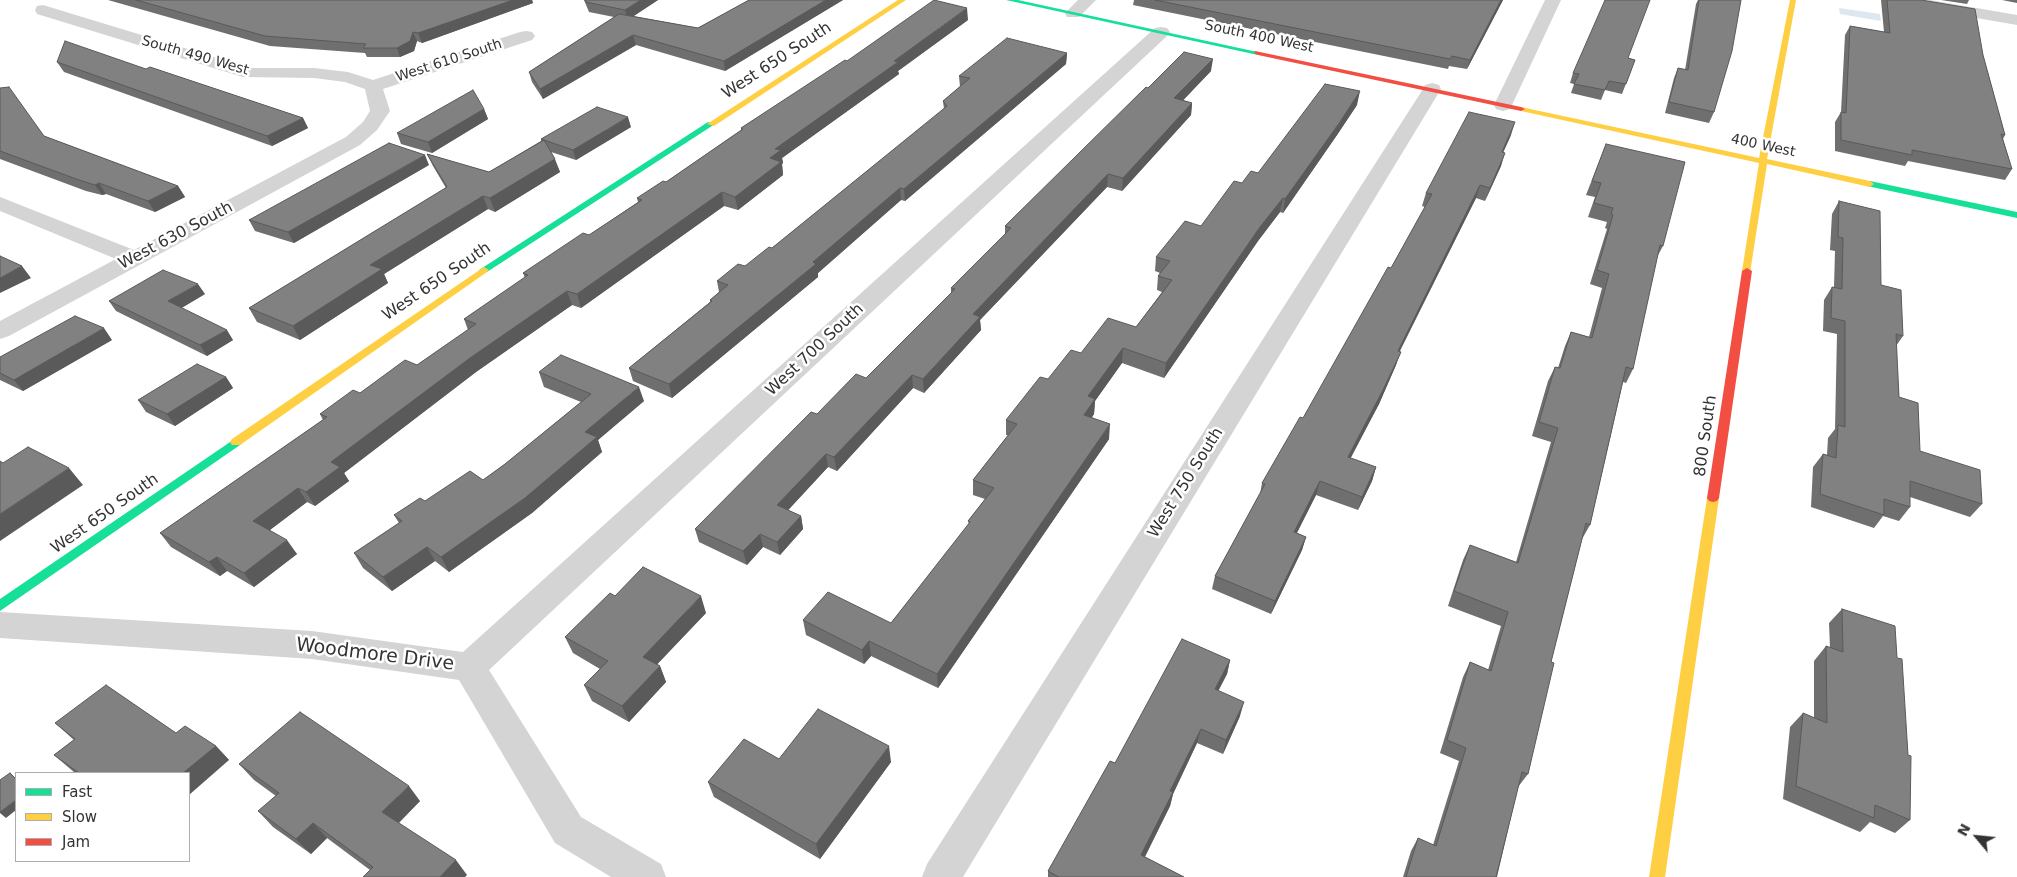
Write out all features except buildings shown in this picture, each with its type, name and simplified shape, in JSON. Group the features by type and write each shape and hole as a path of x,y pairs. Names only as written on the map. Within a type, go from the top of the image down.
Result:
{"street":[{"name":"South 490 West","path":"71,0 43,10 249,73 314,73 348,77 372,86"},
{"name":"West 650 South","path":"0,606 477,274 903,0"},
{"name":"South 400 West","path":"1009,0 1503,105"},
{"path":"1073,13 1088,0"},
{"path":"1503,105 1552,0"},
{"name":"800 South","path":"1657,877 1763,161 1793,0"},
{"path":"1901,0 2017,20"},
{"name":"West 700 South","path":"469,668 1161,32"},
{"name":"West 610 South","path":"372,86 526,36"},
{"name":"West 630 South","path":"0,331 353,141 370,126 380,111 372,86"},
{"name":"West 750 South","path":"941,877 1432,89"},
{"name":"400 West","path":"1503,105 2017,216"},
{"path":"0,203 134,258"},
{"name":"Woodmore Drive","path":"0,625 312,645 469,668 568,830 647,877"}],"shaded area":[{"path":"1839,8 1880,14 1881,21 1840,14"}],"traffic: fast":[{"path":"1009,0 1258,53"},
{"path":"484,270 711,124"},
{"path":"1870,184 2017,215"},
{"path":"0,606 236,442"}],"traffic: slow":[{"path":"711,124 903,0"},
{"path":"1747,271 1763,161 1793,0"},
{"path":"1521,109 1870,184"},
{"path":"236,442 484,270"},
{"path":"1657,877 1713,498"}],"traffic: jam":[{"path":"1258,53 1521,109"},
{"path":"1713,498 1747,271"}]}
